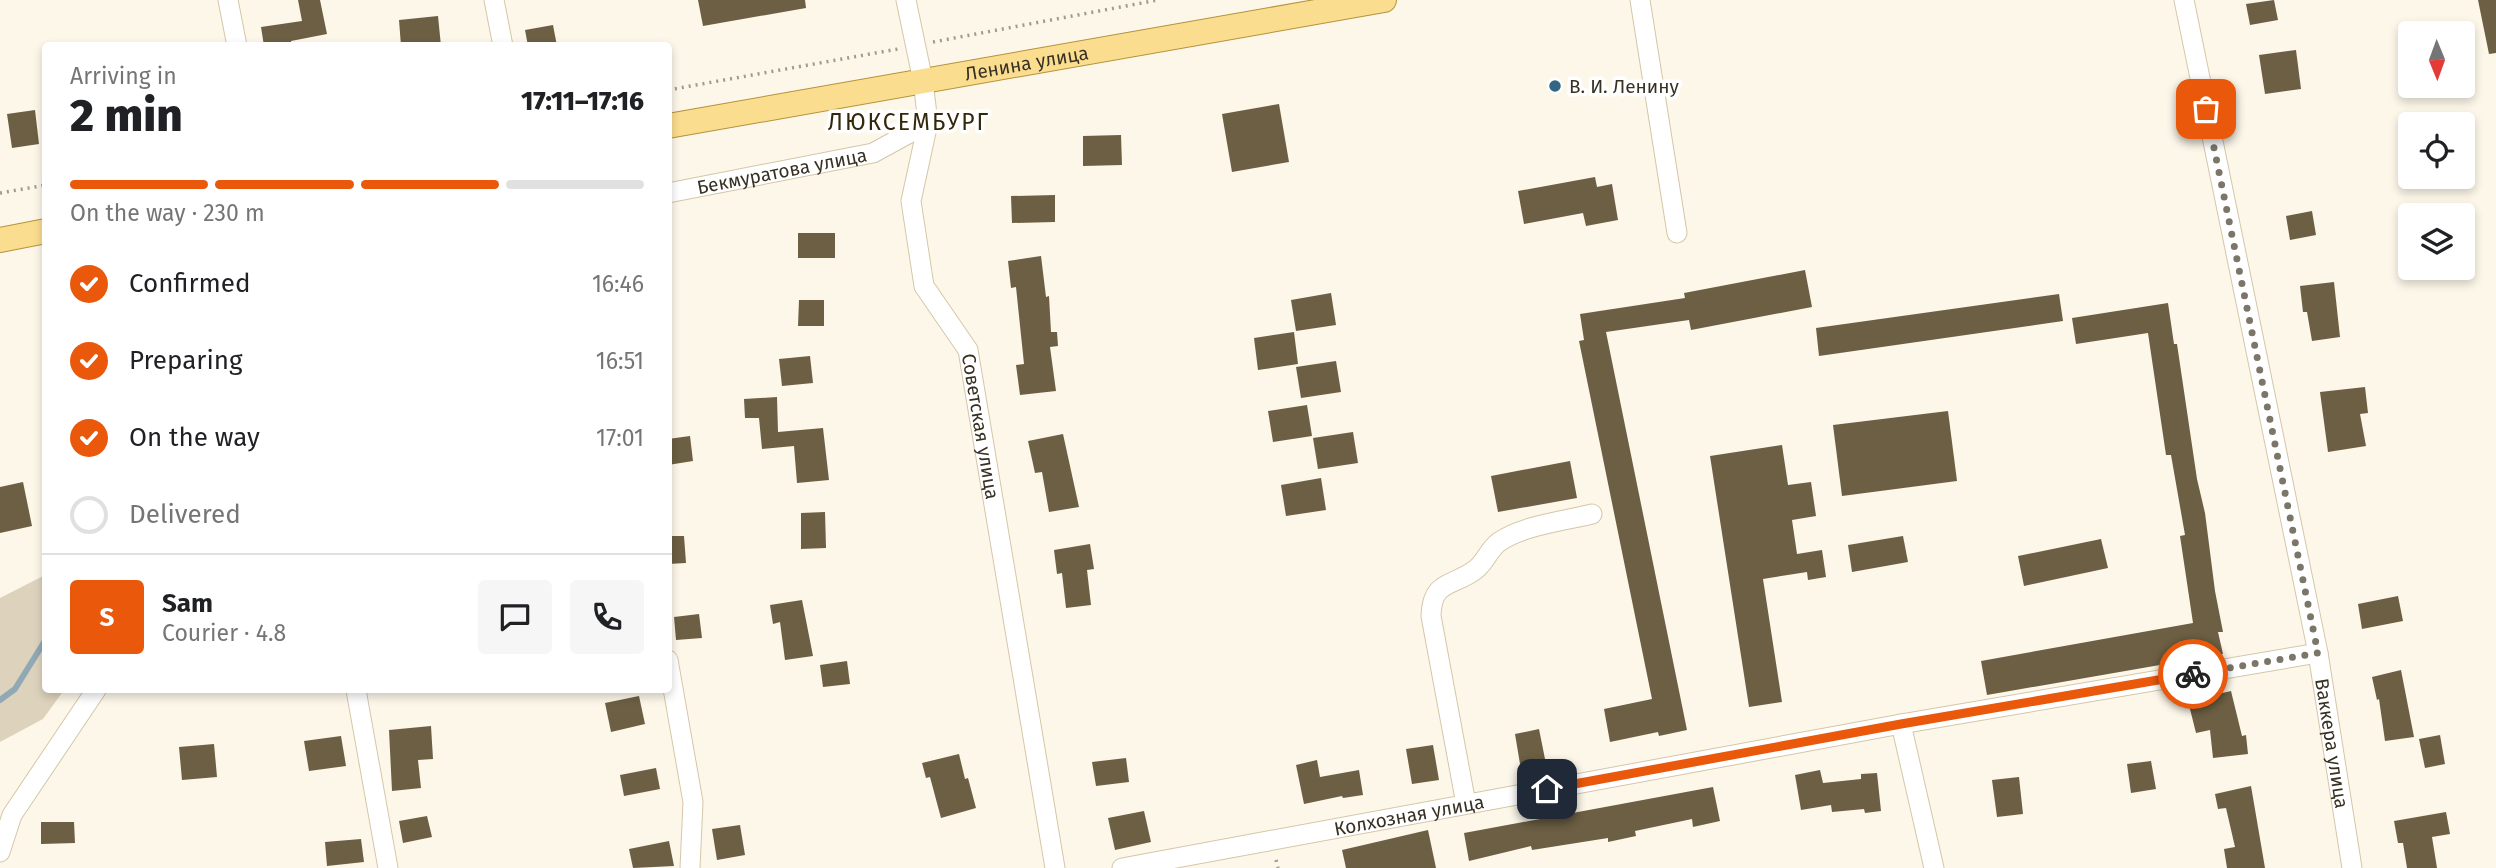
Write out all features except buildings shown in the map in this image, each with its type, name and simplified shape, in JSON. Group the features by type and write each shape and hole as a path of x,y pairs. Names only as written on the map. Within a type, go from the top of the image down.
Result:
{"main road":[{"name":"Ленина улица","path":"672,125 1384,0"},
{"path":"0,240 42,233"}],"street":[{"path":"228,0 236,42"},
{"path":"494,0 502,42"},
{"name":"Советская улица","path":"906,0 923,81 928,123 911,201 924,286 968,350 1055,868"},
{"path":"1640,0 1677,233"},
{"name":"Ваккера улица","path":"2184,0 2318,653 2352,868"},
{"name":"Бекмуратова улица","path":"672,192 873,153 928,123"},
{"path":"1466,804 1431,616 1432,600 1439,588 1472,572 1486,561 1498,543 1512,534 1592,514"},
{"name":"Колхозная улица","path":"1122,868 1901,724 2318,653"},
{"path":"672,683 693,802 690,868"},
{"path":"0,852 12,815 94,693"},
{"path":"357,693 388,868"},
{"path":"1901,724 1934,868"}],"path":[{"path":"0,193 42,186"}],"shaded area":[{"path":"42,577 42,693 62,693 43,719 0,742 0,598"}],"waterway":[{"path":"0,700 15,689 42,645"}],"way so far":[{"path":"2193,674 2318,653 2206,109"}],"place":[{"name":"В. И. Ленину","path":"1555,86"}],"district":[{"name":"ЛЮКСЕМБУРГ","path":"909,122"}],"route":[{"path":"1547,789 2193,674"}]}
